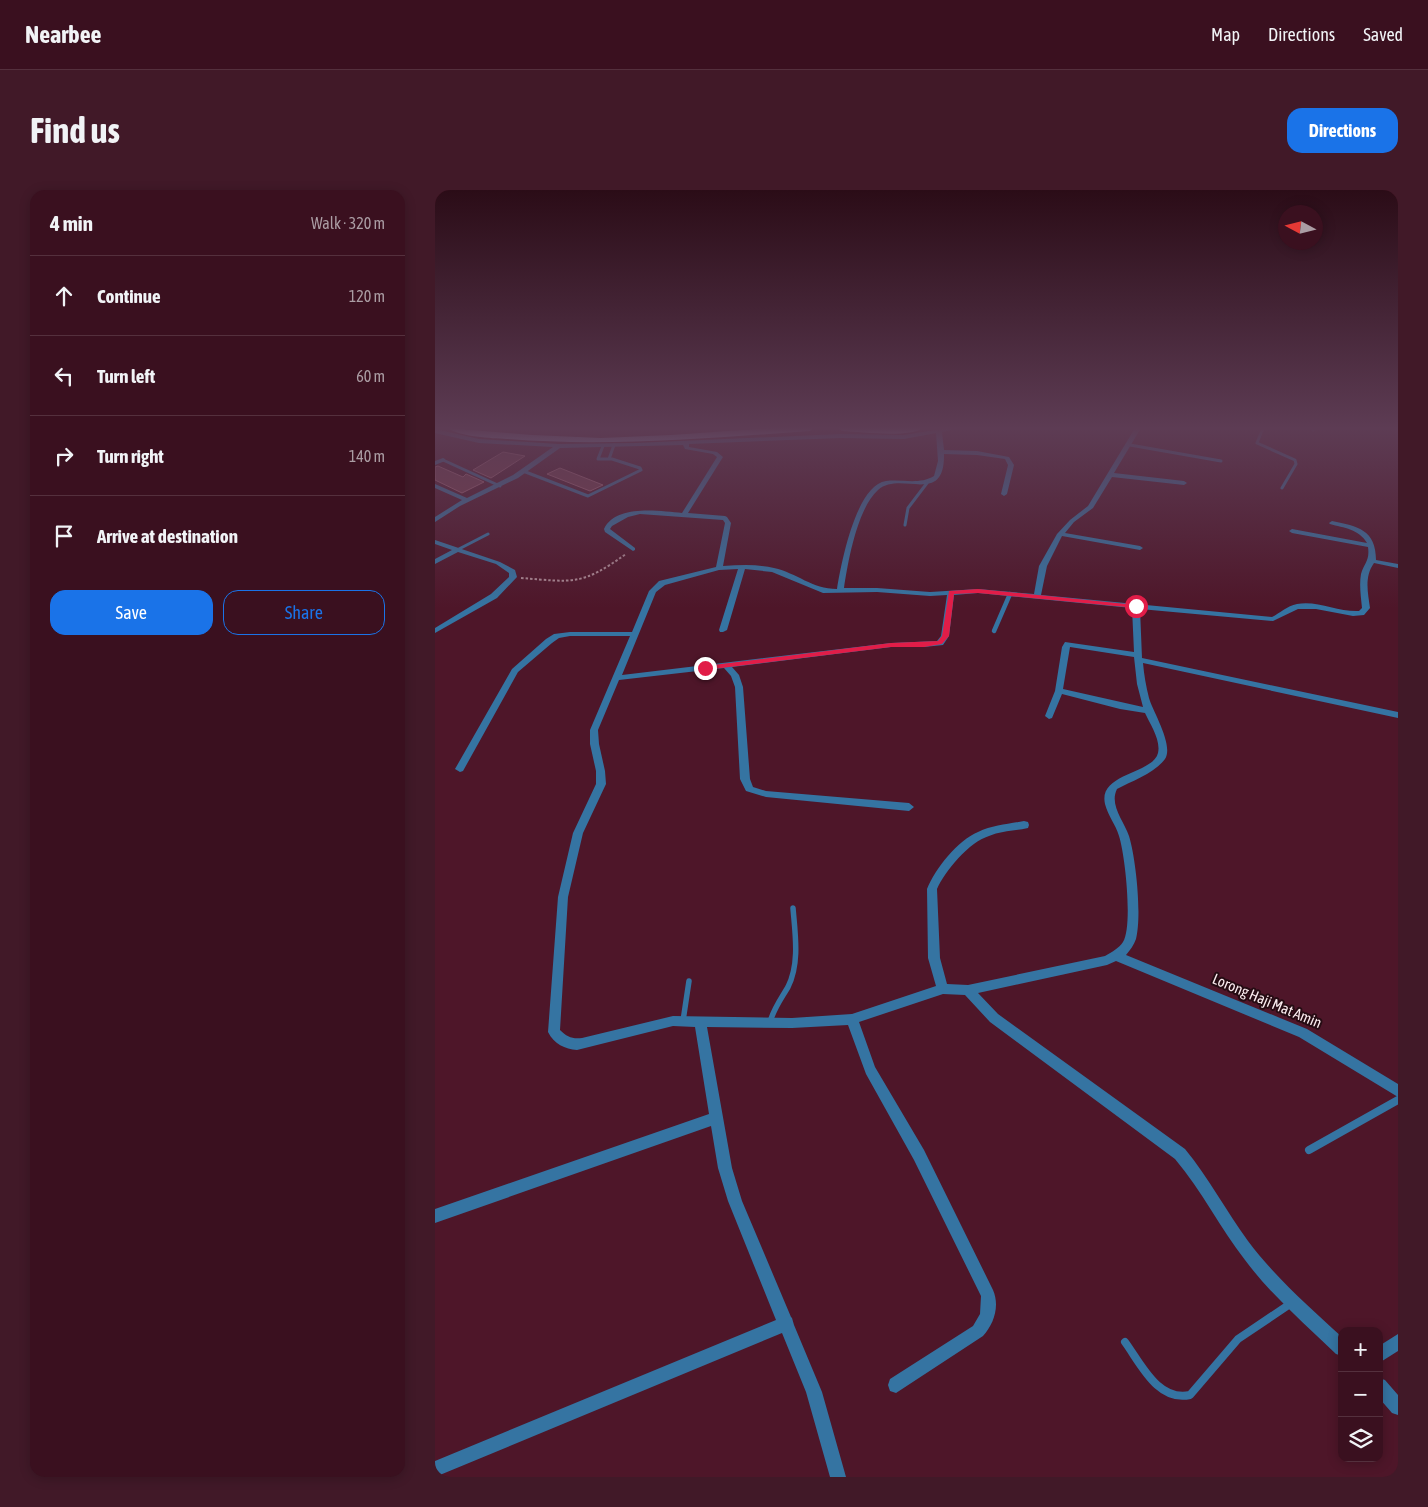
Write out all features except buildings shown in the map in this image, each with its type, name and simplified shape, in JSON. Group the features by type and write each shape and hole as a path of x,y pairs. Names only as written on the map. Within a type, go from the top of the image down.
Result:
{"street":[{"path":"440,488 467,500"},
{"path":"435,520 467,500 495,488"},
{"path":"684,515 701,488"},
{"path":"839,590 844,560 857,519 865,503 878,488"},
{"path":"1004,494 1005,488"},
{"path":"1037,596 1043,566 1060,534 1072,521 1091,507 1103,488"},
{"path":"633,549 608,532 609,525 633,513 718,517 728,520 719,568"},
{"path":"1136,606 1138,657 1149,710 1164,751 1162,756 1155,762 1113,786 1109,792 1108,799 1120,826 1126,847 1132,920 1130,940 1117,956 1107,960 968,990 943,989 852,1019 770,1022 683,1020 582,1044 569,1045 561,1040 555,1032 563,897 578,833 601,784 602,777 593,741 594,736 615,678 656,586 719,568 742,567 773,570 817,589 930,594 978,591 1265,618 1278,617 1290,609 1301,606 1348,613 1361,613 1366,608 1365,572 1372,561 1372,546 1359,529 1332,523"},
{"path":"1292,531 1372,546"},
{"path":"1060,534 1140,548"},
{"path":"435,542 498,563 512,572 513,577 494,596 435,631"},
{"path":"435,562 457,550"},
{"path":"1372,561 1398,566"},
{"path":"723,630 742,567"},
{"path":"615,678 891,645 940,643 945,636 951,592"},
{"path":"460,768 515,670 549,642 563,634 634,634"},
{"path":"1049,716 1059,691 1066,647 1069,644 1138,657 1398,716"},
{"path":"726,665 735,675 739,687 745,785 749,789 766,794 909,807"},
{"path":"1059,691 1120,706 1149,710"},
{"path":"943,989 934,958 932,889 934,881 978,836 1023,825"},
{"name":"Lorong Haji Mat Amin","path":"1117,956 1303,1033 1398,1091"},
{"path":"968,990 994,1018 1180,1154 1193,1168 1252,1257 1293,1302 1338,1344"},
{"path":"852,1019 869,1070 919,1155 988,1295 989,1309 986,1322 979,1330 896,1385"},
{"path":"701,1021 725,1168 735,1201 787,1323 813,1392 838,1477"},
{"path":"435,1216 717,1118"},
{"path":"435,1469 787,1323"},
{"path":"1383,1352 1398,1342"},
{"path":"1383,1390 1398,1407"}],"lane":[{"path":"567,488 588,496 604,488"},
{"path":"905,525 903,519 905,512 923,488"},
{"path":"457,550 488,534"},
{"path":"994,631 1010,594"},
{"path":"770,1022 774,1008 788,986 793,972 795,941 793,908"},
{"path":"683,1020 689,981"},
{"path":"1309,1150 1398,1100"},
{"path":"1125,1342 1167,1393 1179,1397 1190,1395 1238,1339 1293,1302"}],"path":[{"path":"513,577 566,581 579,580 603,569 633,549"}],"route":[{"path":"705,668 891,645 933,645 940,643 945,636 951,592 978,591 1136,606"}]}
